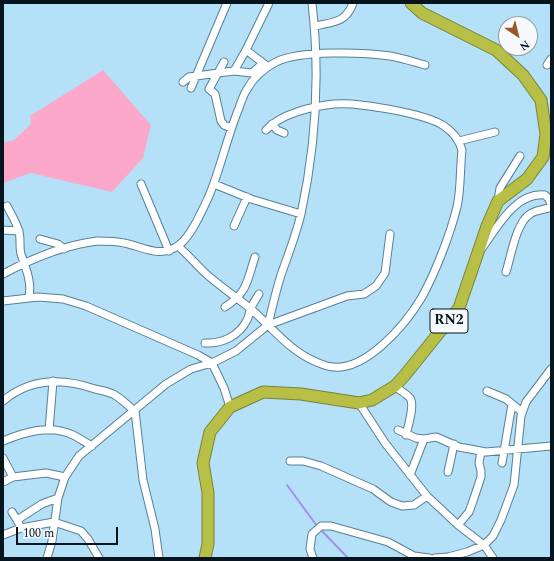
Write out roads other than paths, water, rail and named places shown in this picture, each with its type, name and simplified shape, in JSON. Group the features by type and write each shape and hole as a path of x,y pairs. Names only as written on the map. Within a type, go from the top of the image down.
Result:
{"highway":[{"name":"RN2","path":"205,558 208,544 208,493 203,462 210,432 230,407 263,392 301,394 359,403 372,400 395,386 405,376 459,308 487,226 498,201 527,179 543,157 546,134 541,100 523,75 496,50 422,13 411,3"}],"street":[{"path":"191,88 227,3"},
{"path":"234,71 269,3"},
{"path":"268,325 281,275 300,214 309,163 316,106 315,26 312,3"},
{"path":"315,26 345,18 353,3"},
{"path":"246,50 266,65"},
{"path":"183,82 190,77 218,72 234,71 252,73 266,65 292,56 316,54 363,54 391,56 426,65"},
{"path":"224,62 209,89 215,94 221,121 224,125 231,128"},
{"path":"3,274 25,263 64,249 98,241 123,242 139,248 160,252 169,251 178,246 185,239 204,208 214,184 231,128 246,91 266,65"},
{"path":"178,246 204,272 250,309 289,346 307,358 329,366 348,366 363,360 379,348 407,319 422,296 448,236 457,205 462,150 459,141 444,125 430,118 351,104 316,106 272,124 266,130"},
{"path":"272,124 277,130 284,133"},
{"path":"459,141 495,132"},
{"path":"498,201 500,188 520,156"},
{"path":"141,184 169,251"},
{"path":"214,184 247,197 300,214"},
{"path":"477,257 509,210 525,199 545,195 549,199 551,206 531,213 524,218 518,231 506,272"},
{"path":"234,226 247,197"},
{"path":"7,206 19,231 21,254 25,263 30,290 29,297"},
{"path":"3,230 19,231"},
{"path":"47,558 52,540 58,498 66,478 79,456 166,384 191,369 212,363 236,351 268,325 347,296 364,294 376,286 385,273 390,234"},
{"path":"40,239 58,244 64,249"},
{"path":"225,306 237,299 247,284 255,257"},
{"path":"205,343 215,344 235,335 248,319 250,309 259,294"},
{"path":"3,301 29,297 63,299 86,306 198,355 212,363 224,388 230,407"},
{"path":"434,558 448,557 467,552 484,545 493,536 501,520 514,485 522,412 526,402 551,369"},
{"path":"49,430 53,381"},
{"path":"3,401 13,393 31,385 53,381 81,384 113,394 135,411 143,480 155,529 159,558"},
{"path":"395,386 410,398 412,402 406,435"},
{"path":"488,391 506,399 522,412"},
{"path":"359,403 385,443 427,496 458,525 484,545 493,558"},
{"path":"502,463 512,404"},
{"path":"3,441 26,433 41,430 58,430 72,434 92,446"},
{"path":"398,430 406,435 416,438 424,439 436,437 468,450 504,450 551,446"},
{"path":"410,475 424,439"},
{"path":"448,472 454,444"},
{"path":"458,525 469,512 473,501 481,471 478,463 481,451"},
{"path":"3,458 13,477"},
{"path":"290,461 303,461 321,466 373,489 391,502 402,506 414,505 427,496"},
{"path":"3,482 13,477 46,473 66,478"},
{"path":"17,520 42,504 58,498"},
{"path":"12,512 21,528"},
{"path":"3,536 21,528 54,522 81,531 88,539 99,558"},
{"path":"313,558 310,543 312,534 318,527 331,526 388,542 414,556 429,558"}],"waterway":[{"path":"287,485 317,526"},
{"path":"320,529 348,558"}]}
